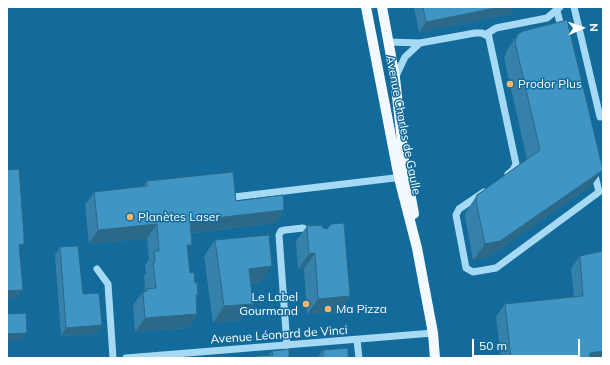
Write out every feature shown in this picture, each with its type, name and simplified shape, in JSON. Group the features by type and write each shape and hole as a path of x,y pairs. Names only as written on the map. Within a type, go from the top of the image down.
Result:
{"main road":[{"name":"Avenue Charles de Gaulle","path":"366,7 403,177 414,213 417,248 433,333 435,358"},
{"path":"371,7 374,24 378,32 388,42"},
{"name":"Avenue Charles de Gaulle","path":"382,7 395,78 403,177"}],"street":[{"path":"574,7 600,116 603,116"},
{"path":"501,179 513,170 516,164 503,97 488,36 492,30 547,18 559,9 564,42"},
{"path":"388,42 420,44 475,33 482,33 488,36"},
{"path":"395,78 405,57 420,44"},
{"path":"489,188 459,209 456,215 466,268 473,272 496,268 599,192 592,162"},
{"path":"234,197 403,177"},
{"path":"287,346 279,235 281,232 286,230 303,228 313,234 315,240"},
{"path":"97,269 108,284 113,358"},
{"name":"Avenue Léonard de Vinci","path":"126,358 433,333"},
{"path":"357,340 359,358"}],"building":[{"path":"423,7 500,7 426,22"},
{"path":"567,20 603,170 500,241 485,244 476,201 477,195 540,150 515,42 518,34 523,31"},
{"path":"19,169 24,236 24,244 19,245 23,290 7,291 7,170"},
{"path":"233,172 236,201 283,195 284,210 190,221 192,245 187,245 190,273 194,272 195,283 197,283 197,314 145,318 143,292 147,291 147,289 156,288 153,262 155,262 154,251 159,251 157,224 98,230 94,192 147,186 147,181"},
{"path":"344,223 350,296 318,299 315,253 309,254 307,226 321,225 323,228 327,229 331,224"},
{"path":"269,235 272,266 249,269 253,304 224,306 215,240"},
{"path":"78,246 83,294 99,293 102,325 66,328 60,247"},
{"path":"603,251 603,351 590,353 590,358 511,358 505,304 583,296 580,256"},
{"path":"26,313 27,333 7,334 7,314"},
{"path":"348,348 348,358 323,358 323,350"},
{"path":"289,349 289,358 257,358 257,356 273,355 272,351"},
{"path":"224,356 225,358 199,358"}],"place":[{"name":"Prodor Plus","path":"510,84"},
{"name":"Planètes Laser","path":"130,217"},
{"name":"Le Label Gourmand","path":"306,304"},
{"name":"Ma Pizza","path":"328,309"}]}
